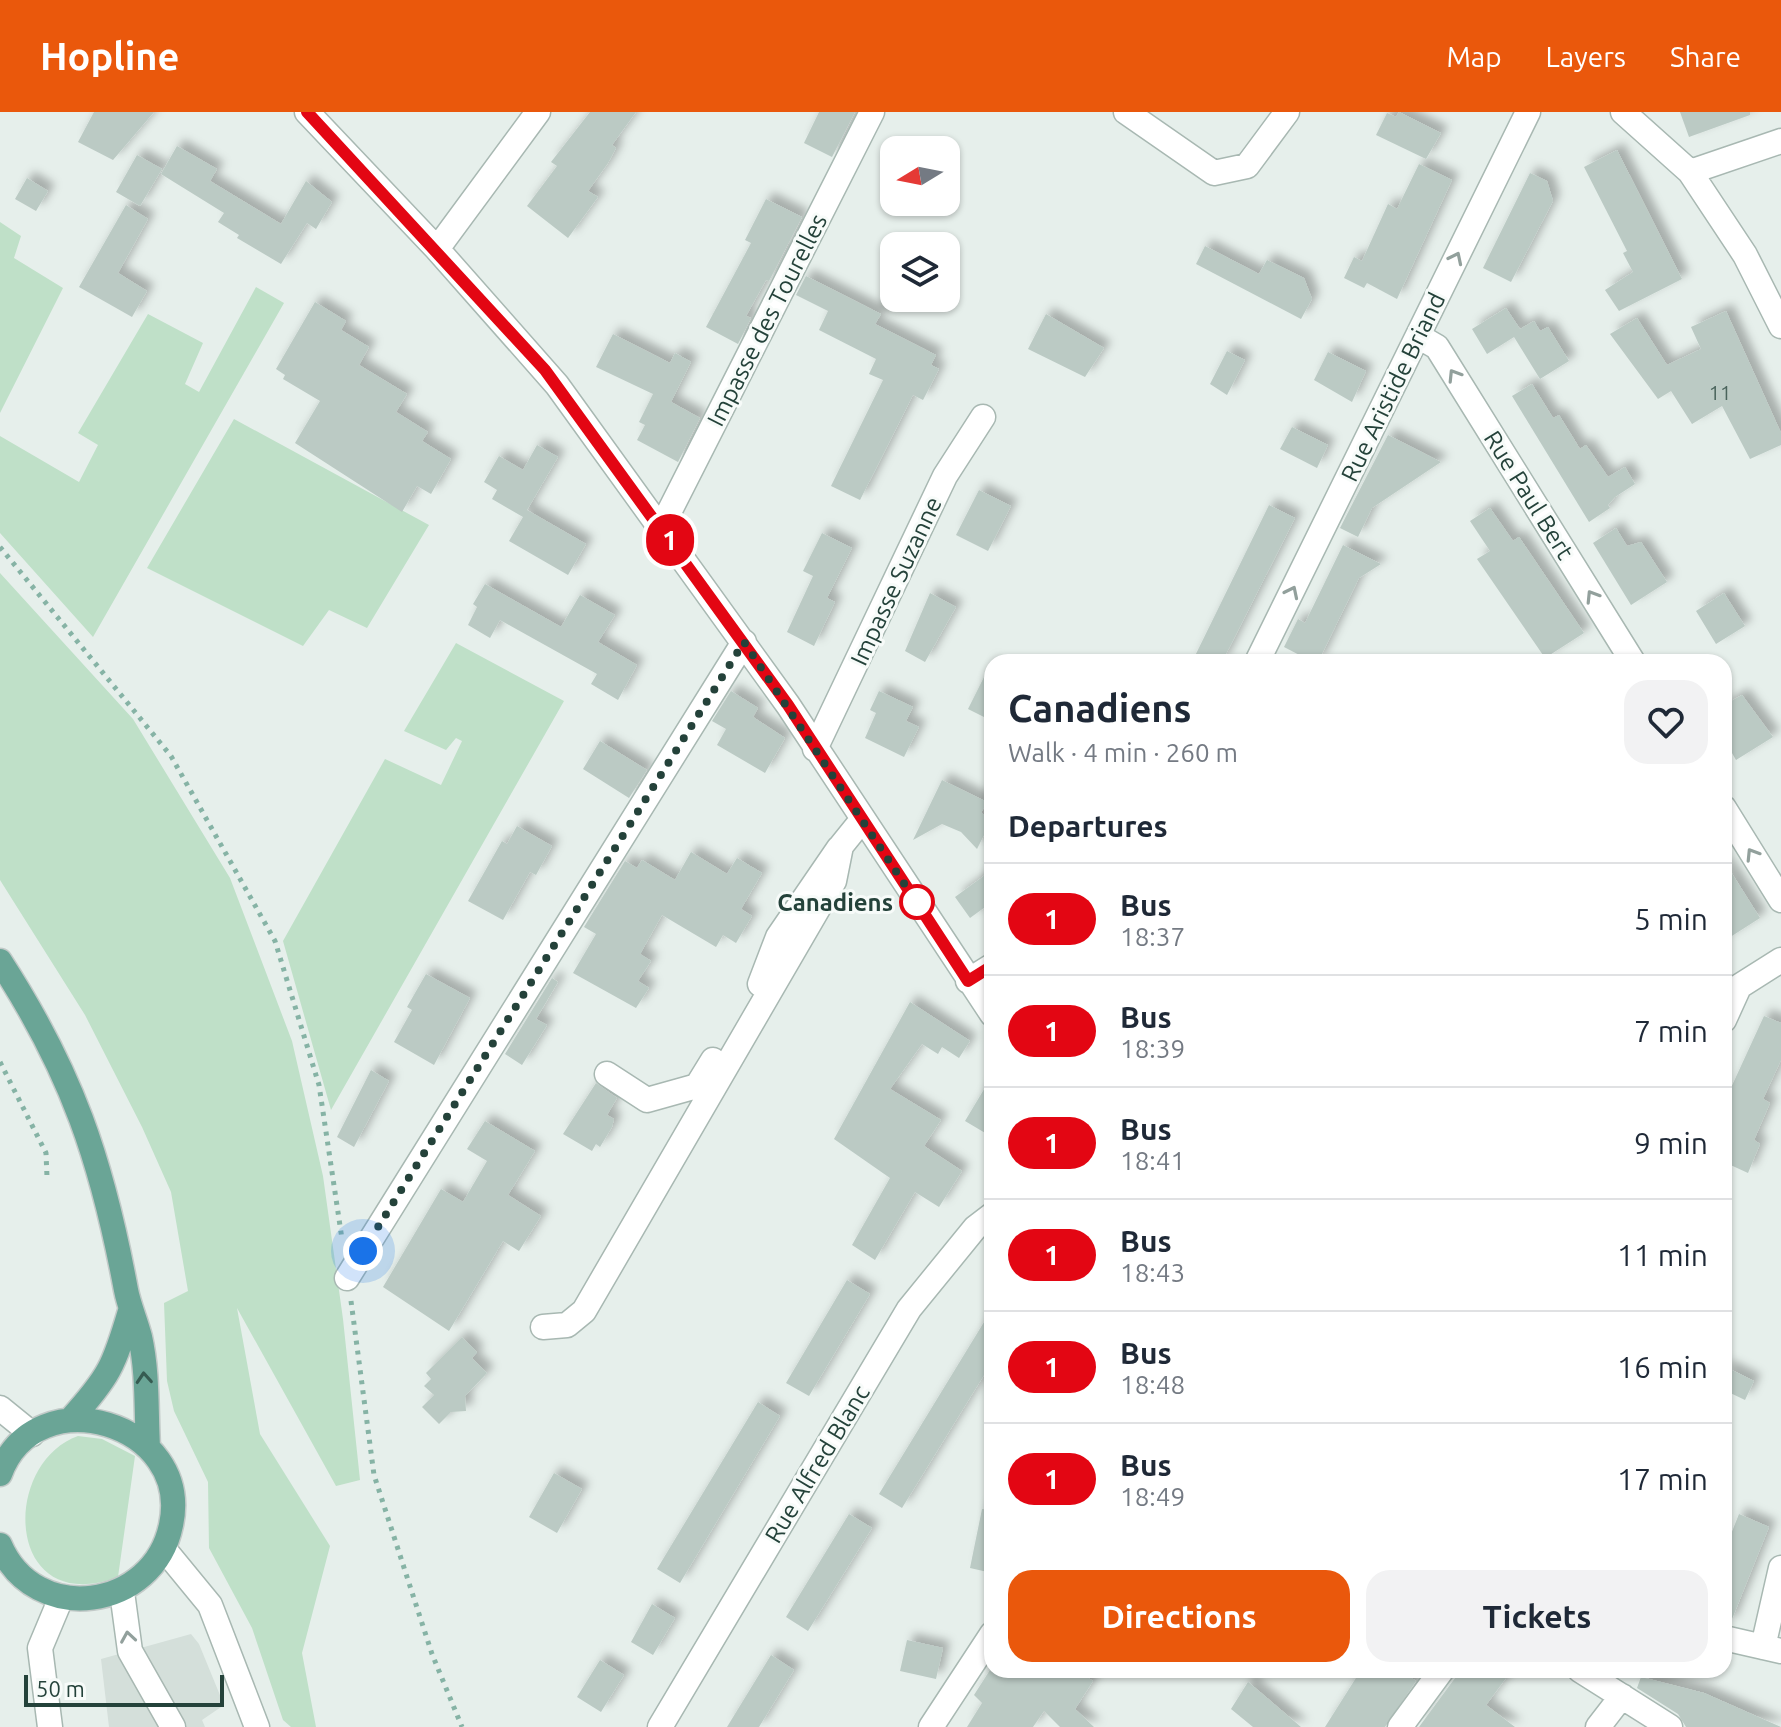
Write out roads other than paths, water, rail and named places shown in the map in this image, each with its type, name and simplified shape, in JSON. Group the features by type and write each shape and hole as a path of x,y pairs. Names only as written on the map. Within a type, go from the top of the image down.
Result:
{"main road":[{"path":"0,961 35,1015 88,1128 110,1204 130,1311 140,1337 148,1447"},
{"path":"70,1420 104,1384 115,1362 130,1311"},
{"path":"0,1474 16,1449 32,1434 70,1420 112,1424 148,1447 163,1469 172,1495 172,1523 164,1549 147,1574 122,1592 81,1600 61,1598 39,1589 20,1575 0,1545"}],"street":[{"path":"437,249 538,112"},
{"name":"Impasse des Tourelles","path":"661,528 872,112"},
{"path":"1126,112 1214,173 1247,166 1287,112"},
{"name":"Rue Aristide Briand","path":"1261,654 1528,112"},
{"path":"1623,112 1690,172 1745,255 1781,326"},
{"path":"309,113 533,354 744,642 984,1003"},
{"path":"1690,172 1781,141"},
{"name":"Rue Paul Bert","path":"1418,336 1437,347 1628,654"},
{"name":"Impasse Suzanne","path":"815,749 945,476 983,417"},
{"path":"347,1278 744,642"},
{"path":"607,1074 647,1100 697,1086 764,979 778,937 818,874 862,820"},
{"path":"1732,821 1781,900"},
{"path":"543,1327 567,1325 584,1311 834,881 841,846"},
{"path":"1732,991 1781,960"},
{"path":"968,981 984,971"},
{"name":"Rue Alfred Blanc","path":"660,1727 909,1309 984,1221"},
{"path":"0,1408 32,1434"},
{"path":"164,1549 210,1605 257,1727"},
{"path":"1732,1640 1772,1649 1781,1568"},
{"path":"122,1592 130,1651 173,1727"},
{"path":"50,1727 40,1648 61,1598"},
{"path":"931,1727 984,1646"},
{"path":"1400,1727 1436,1678"},
{"path":"1593,1678 1670,1727"},
{"path":"1598,1727 1622,1696"}],"place":[{"name":"Canadiens","path":"917,902"}]}
